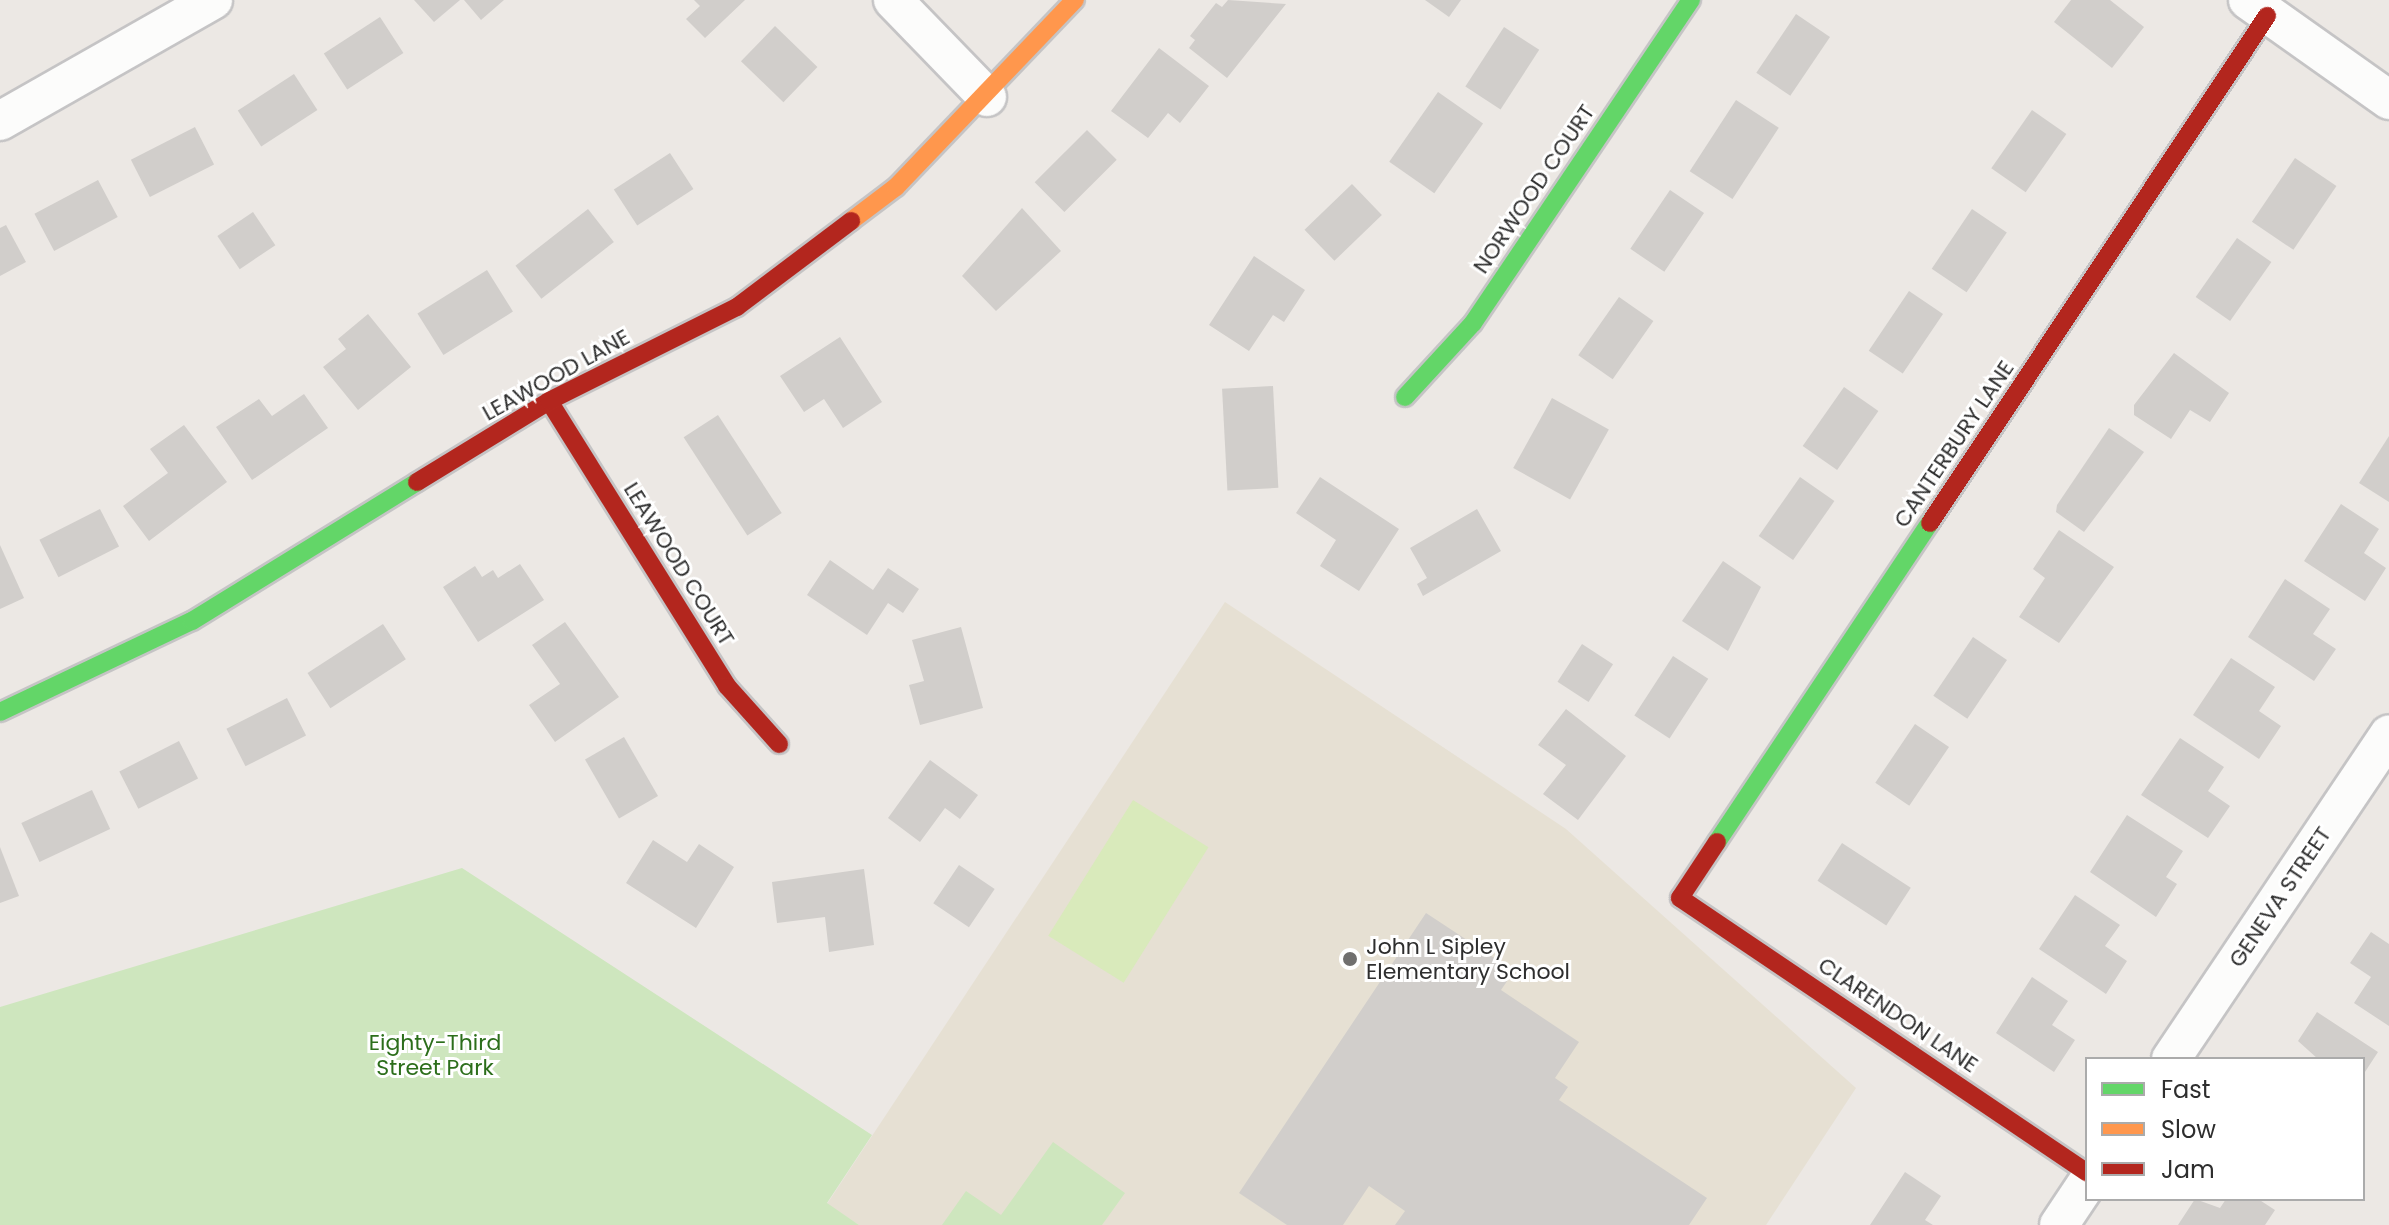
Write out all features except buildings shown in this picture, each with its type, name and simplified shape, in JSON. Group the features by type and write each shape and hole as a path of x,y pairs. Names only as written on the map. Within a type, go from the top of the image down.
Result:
{"street":[{"path":"0,121 213,0"},
{"path":"893,0 987,97"},
{"name":"LEAWOOD LANE","path":"0,712 95,673 226,602 549,401 737,307 896,187 987,97 1075,0"},
{"name":"NORWOOD COURT","path":"1405,397 1473,323 1691,0"},
{"path":"2258,8 2389,100"},
{"name":"CANTERBURY LANE","path":"1680,898 2258,8"},
{"name":"LEAWOOD COURT","path":"549,401 727,686 779,744"},
{"name":"GENEVA STREET","path":"2172,1057 2389,735"},
{"name":"CLARENDON LANE","path":"1680,898 2085,1172"},
{"path":"2059,1225 2085,1186"}],"shaded area":[{"name":"John L Sipley Elementary School","path":"1225,602 1566,829 1856,1088 1766,1225 859,1225 827,1204"}],"green space":[{"path":"1133,800 1208,847 1124,983 1048,936"},
{"name":"Eighty-Third Street Park","path":"462,868 872,1135 827,1203 859,1225 0,1225 0,1007"},
{"path":"1053,1142 1125,1193 1102,1225 942,1225 966,1191 1001,1215"}],"traffic: fast":[{"path":"1405,397 1473,323 1691,0"},
{"path":"0,712 192,621 417,482"},
{"path":"1717,842 1930,523"}],"traffic: slow":[{"path":"851,221 896,187 1075,0"}],"traffic: jam":[{"path":"1930,523 2267,16"},
{"path":"417,482 549,401 737,307 851,221"},
{"path":"549,401 727,686 779,744"},
{"path":"1717,842 1680,898 2085,1172"}],"place":[{"name":"John L Sipley Elementary School","path":"1350,959"}]}
